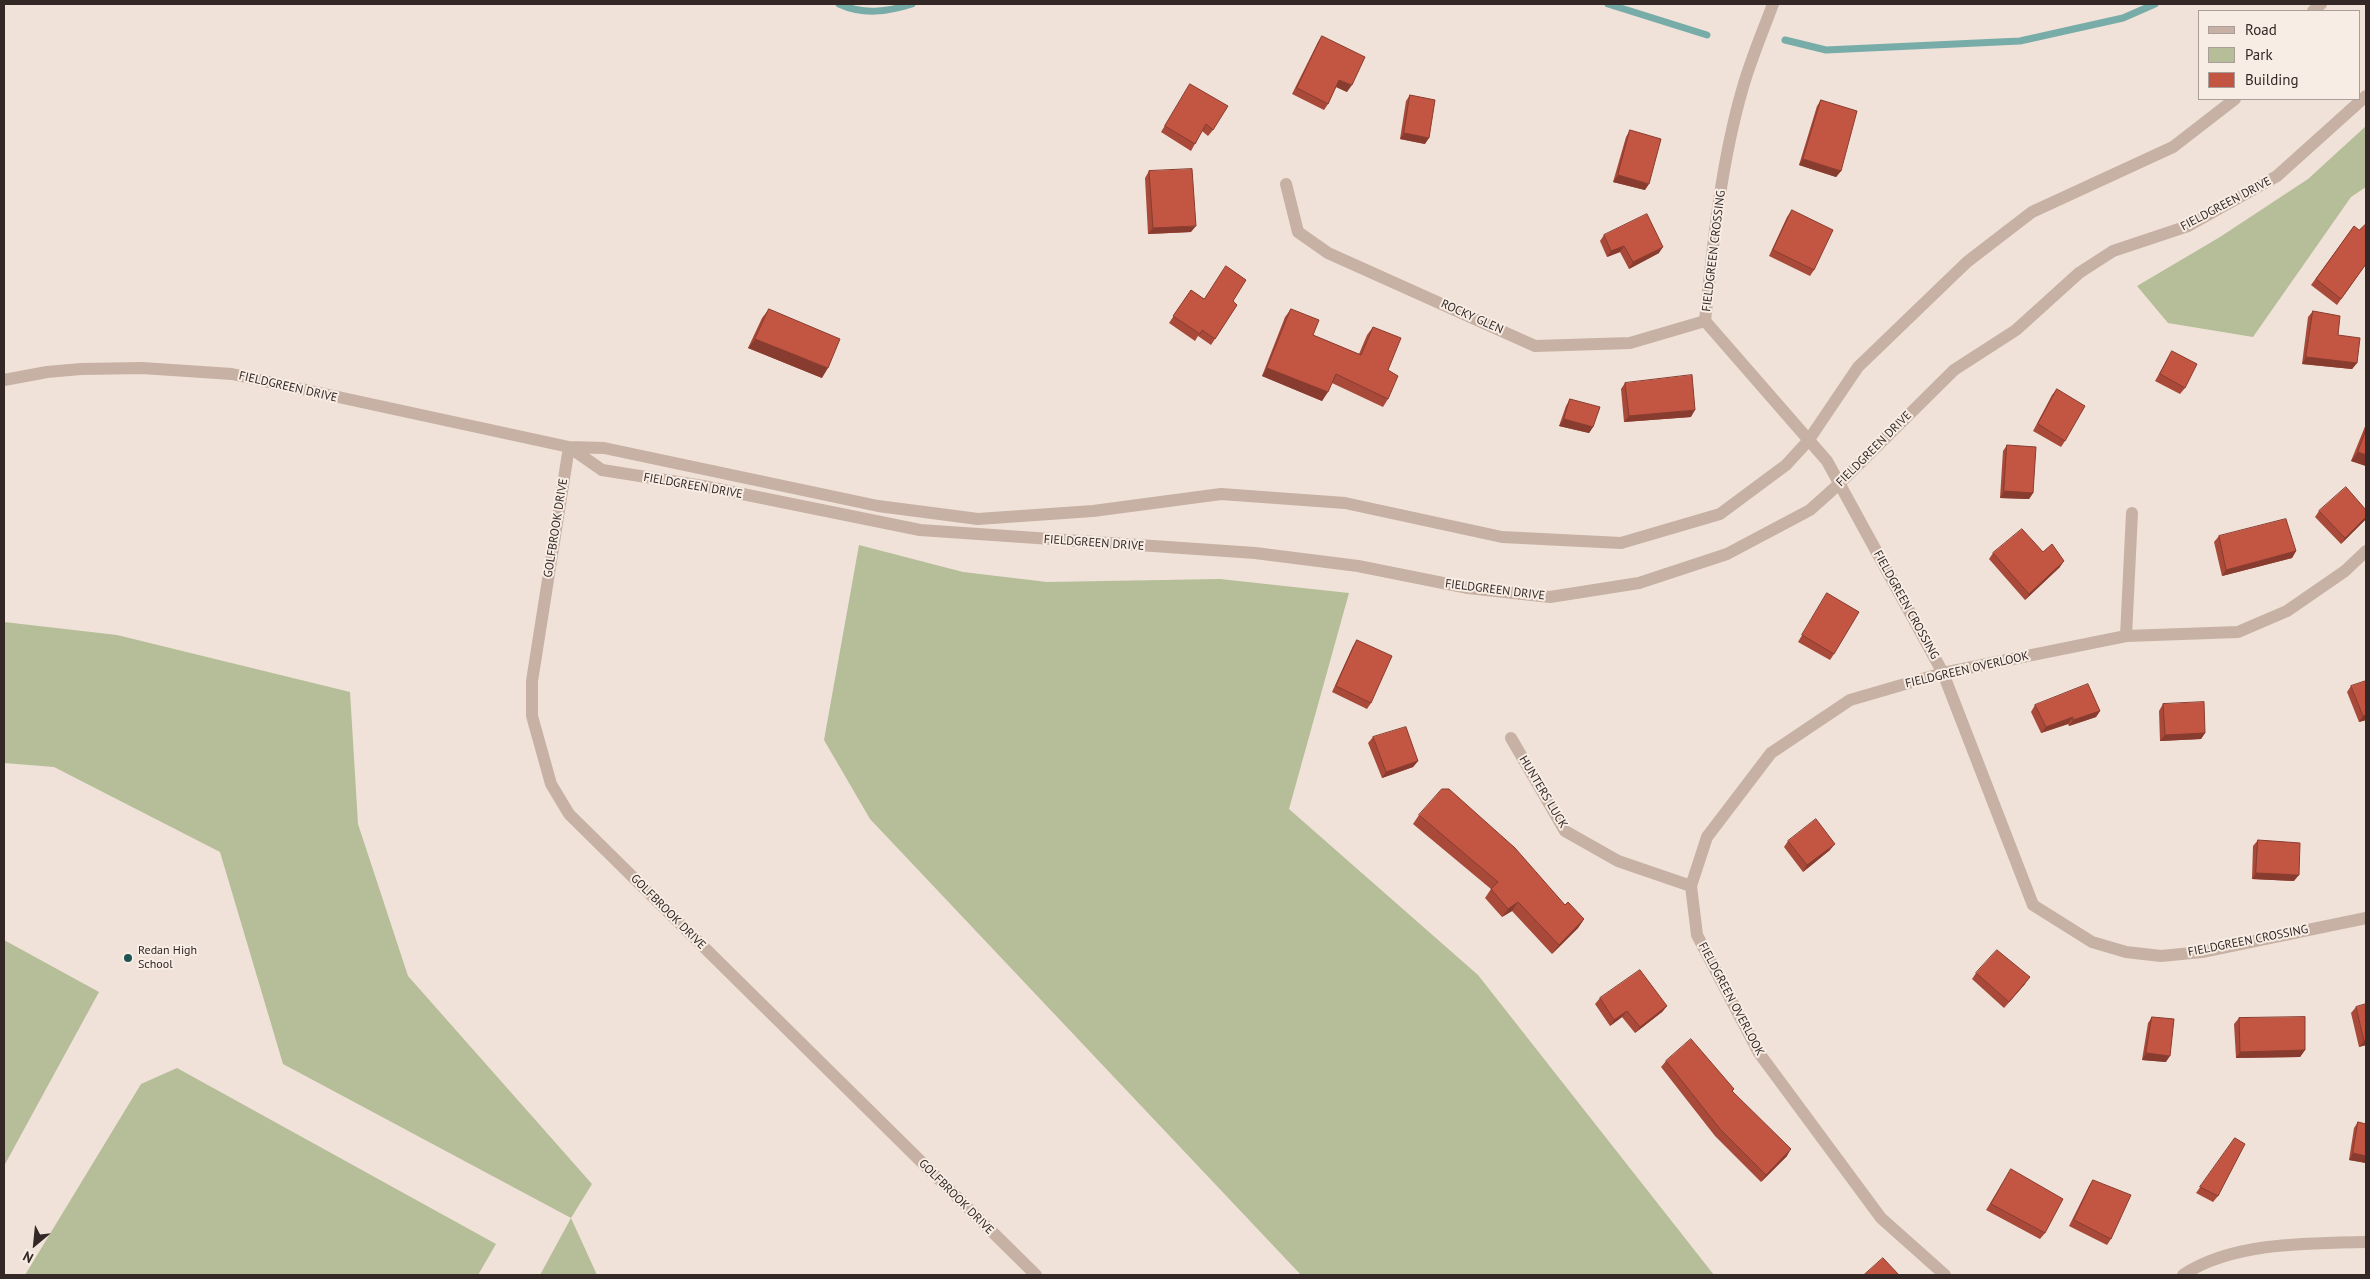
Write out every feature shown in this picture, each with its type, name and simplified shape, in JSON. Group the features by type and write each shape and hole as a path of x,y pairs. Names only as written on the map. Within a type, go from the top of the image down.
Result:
{"street":[{"name":"FIELDGREEN CROSSING","path":"1773,4 1743,87 1729,150 1713,251 1706,321 1827,461 1840,484 1943,673 2033,905 2092,942 2126,952 2161,956 2202,952 2366,918"},
{"name":"FIELDGREEN DRIVE","path":"569,447 602,470 703,486 920,530 1255,554 1358,566 1468,588 1550,597 1639,583 1727,554 1810,510 1840,484 1954,370 2016,330 2079,273 2113,252 2188,226 2276,176 2366,96"},
{"name":"FIELDGREEN DRIVE","path":"4,380 81,368 142,368 232,374 569,447 604,448 878,506 978,519 1094,511 1221,494 1345,503 1502,537 1621,544 1720,514 1786,465 1808,440 1858,366 1967,262 2032,212 2173,147 2234,100"},
{"name":"ROCKY GLEN","path":"1286,184 1298,232 1328,253 1535,346 1630,343 1706,321"},
{"name":"GOLFBROOK DRIVE","path":"569,447 532,681 532,716 551,784 569,814 1036,1275"},
{"path":"2126,636 2132,513"},
{"name":"FIELDGREEN OVERLOOK","path":"1945,1275 1881,1218 1759,1053 1697,935 1691,886 1707,837 1771,753 1850,700 1943,673 2126,636 2238,632 2287,611 2345,571 2366,551"},
{"name":"HUNTERS LUCK","path":"1511,738 1565,831 1618,861 1691,886"},
{"path":"2183,1275 2222,1257 2291,1243 2366,1242"}],"green space":[{"path":"2366,126 2366,187 2351,197 2253,337 2168,323 2137,286 2220,237 2308,179"},
{"path":"859,545 963,572 1047,582 1220,579 1349,593 1289,809 1478,975 1714,1275 1301,1275 870,819 824,740"},
{"path":"4,622 117,635 350,692 358,824 408,976 592,1184 571,1218 283,1064 220,852 54,767 4,763"},
{"path":"4,940 99,992 4,1166"},
{"path":"177,1068 496,1244 478,1275 25,1275 141,1084"},
{"path":"571,1218 597,1275 540,1275"}],"building":[{"path":"1322,36 1365,57 1352,85 1339,80 1328,104 1297,88"},
{"path":"1190,84 1228,106 1213,130 1206,124 1195,144 1165,126"},
{"path":"1410,95 1435,100 1429,138 1404,133"},
{"path":"1821,100 1857,111 1841,171 1803,159"},
{"path":"1630,130 1661,139 1649,184 1618,175"},
{"path":"1192,169 1196,226 1153,228 1149,171"},
{"path":"1792,210 1833,230 1814,270 1773,250"},
{"path":"1647,214 1663,247 1633,262 1624,246 1611,251 1604,235"},
{"path":"2366,224 2366,264 2341,299 2316,279 2354,226 2359,230"},
{"path":"1226,266 1246,280 1233,301 1237,305 1215,339 1202,330 1200,334 1173,316 1191,290 1204,299"},
{"path":"769,309 840,339 828,368 755,339"},
{"path":"1291,309 1319,320 1313,335 1361,355 1373,327 1401,338 1388,370 1398,376 1388,399 1336,374 1328,392 1267,368"},
{"path":"2313,311 2340,316 2338,335 2360,338 2357,363 2306,357"},
{"path":"2172,351 2197,364 2185,388 2160,374"},
{"path":"1692,375 1695,410 1629,416 1625,383"},
{"path":"2057,389 2085,406 2065,441 2038,424"},
{"path":"1570,399 1600,407 1593,427 1564,419"},
{"path":"2366,430 2366,455 2358,452"},
{"path":"2007,445 2036,447 2033,493 2004,491"},
{"path":"2346,487 2366,510 2366,517 2345,538 2319,511"},
{"path":"2286,519 2296,551 2226,570 2219,536"},
{"path":"2022,529 2043,552 2052,544 2064,561 2029,594 1993,553"},
{"path":"1827,593 1859,612 1834,654 1802,635"},
{"path":"1357,640 1392,656 1371,703 1336,686"},
{"path":"2366,681 2366,715 2363,716 2351,686"},
{"path":"2088,684 2100,711 2073,720 2073,717 2046,727 2035,705"},
{"path":"2204,702 2205,733 2165,735 2163,704"},
{"path":"1406,727 1418,761 1386,772 1373,737"},
{"path":"1442,789 1449,789 1515,848 1565,905 1568,902 1584,919 1559,945 1518,902 1508,909 1491,889 1498,882 1419,815"},
{"path":"1816,819 1835,844 1807,865 1788,841"},
{"path":"2258,840 2300,843 2299,875 2256,873"},
{"path":"1997,950 2030,977 2009,1002 1976,973"},
{"path":"1640,970 1667,1006 1640,1027 1627,1011 1614,1020 1600,998"},
{"path":"2366,1004 2366,1040 2364,1041 2356,1007"},
{"path":"2152,1017 2174,1019 2170,1056 2146,1053"},
{"path":"2305,1017 2305,1050 2240,1052 2239,1018"},
{"path":"1691,1039 1734,1089 1732,1091 1791,1149 1766,1175 1720,1129 1666,1061"},
{"path":"2358,1122 2366,1124 2366,1156 2353,1153"},
{"path":"2235,1138 2245,1144 2218,1196 2200,1187"},
{"path":"2011,1169 2063,1199 2045,1233 1991,1204"},
{"path":"2093,1180 2131,1195 2111,1239 2074,1220"},
{"path":"1883,1258 1899,1275 1864,1275"}],"waterway":[{"path":"839,4 866,11 893,9 912,4"},
{"path":"1608,4 1707,35"},
{"path":"1785,40 1826,50 2020,41 2123,18 2155,4"}],"place":[{"name":"Redan High School","path":"128,958"}]}
